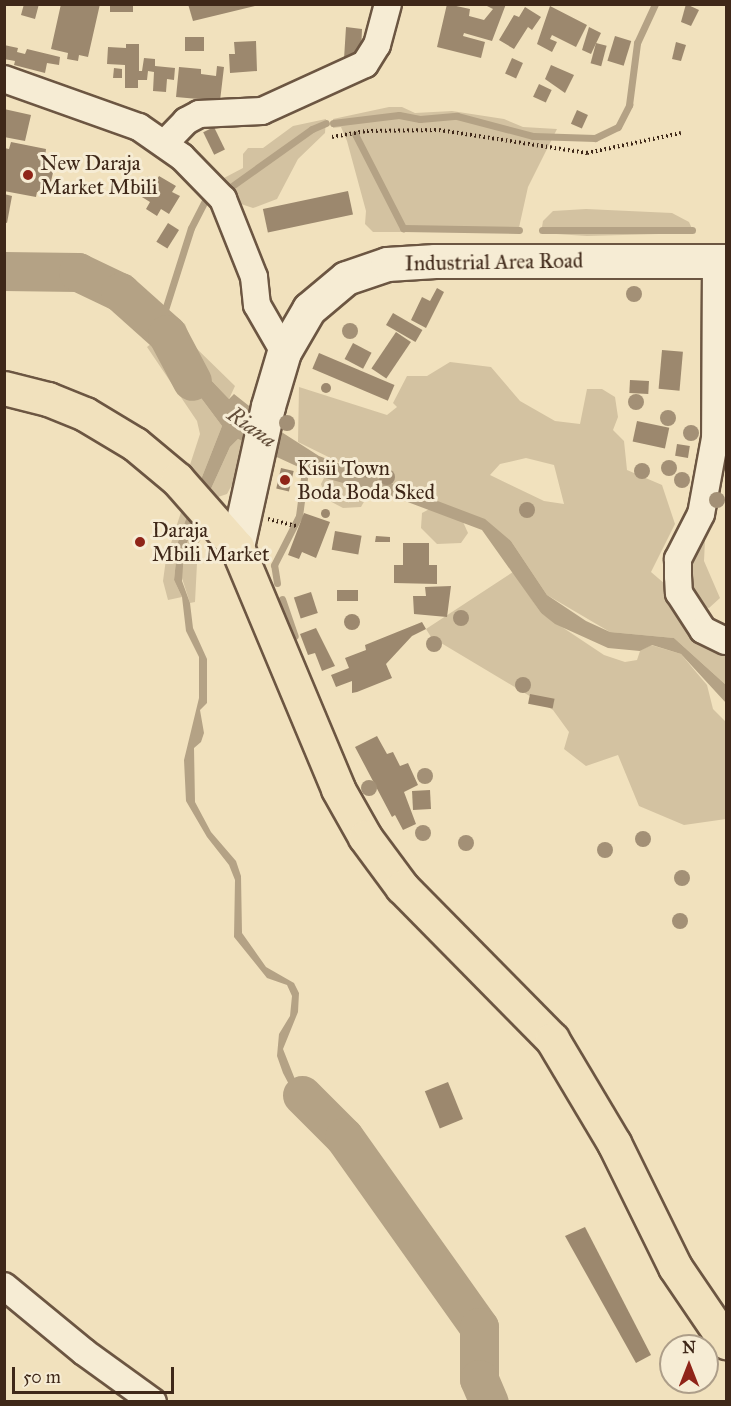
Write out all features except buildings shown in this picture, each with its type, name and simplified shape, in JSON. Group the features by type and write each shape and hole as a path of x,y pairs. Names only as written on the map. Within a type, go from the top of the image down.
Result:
{"highway":[{"path":"4,388 48,399 85,414 135,444 177,479 237,547 338,789 364,837 402,887 552,1039 614,1143 675,1267 726,1342"}],"main road":[{"name":"Industrial Area Road","path":"237,547 268,406 284,352 316,303 346,278 387,264 435,261 721,261"}],"street":[{"path":"164,144 186,121 199,114 262,111 365,64 377,45 388,4"},
{"path":"4,79 139,127 182,157 223,199 254,277 257,305 284,352"},
{"path":"721,261 715,438 701,514 678,559 678,576 682,600 703,630 726,640"},
{"path":"4,1286 84,1352 153,1401"}],"path":[{"path":"333,137 367,131 439,130 587,153 681,133"},
{"path":"290,524 297,526"}],"shaded area":[{"path":"389,107 402,107 415,113 452,111 504,119 523,127 557,129 528,187 518,232 373,232 365,224 366,211 347,141 341,127 333,128 333,119"},
{"path":"326,119 325,133 298,159 277,199 253,208 235,202 222,184 224,178 243,168 243,154 248,148 263,148 293,126"},
{"path":"586,209 672,213 689,222 694,233 587,236 541,233 543,221 553,211"},
{"path":"169,314 185,324 193,345 235,386 229,399 189,357 163,321"},
{"path":"157,339 222,426 200,482 188,471 200,434 197,421 147,347"},
{"path":"450,362 491,367 520,401 555,421 580,424 587,389 602,389 615,397 618,417 613,430 624,441 627,470 662,485 675,524 651,572 665,584 699,637 726,649 726,685 674,638 610,632 547,595 511,541 422,493 369,477 298,442 299,387 387,415 397,407 393,403 407,376 427,376","holes":["526,458 554,465 564,504 544,501 490,475 500,464"]},
{"path":"238,439 243,441 234,481 227,494 218,497 210,491 230,447"},
{"path":"326,474 361,486 365,500 361,507 343,508 326,499 321,484"},
{"path":"437,505 459,513 468,533 461,543 437,544 421,528 422,513"},
{"path":"181,512 187,516 178,542 174,580 182,597 168,600 163,581 166,559"},
{"path":"195,522 205,533 198,544 195,602 190,603 181,575 184,551"},
{"path":"700,539 705,540 704,561 720,598 709,608 686,602 685,555"},
{"path":"513,572 541,613 604,655 625,662 637,660 640,651 651,645 681,654 707,685 713,709 726,722 726,819 684,825 639,806 618,755 586,766 564,749 569,732 553,710 431,637 426,629"}],"water":[{"path":"171,331 189,357 229,399 234,394 283,433 319,456 485,519 511,541 547,595 586,621 610,632 674,638 726,685 726,703 681,654 652,645 640,651 608,648 555,624 541,613 482,530 397,498 318,476 238,439 230,447 210,491 200,482 222,426 157,339"},
{"path":"187,516 195,522 184,551 182,581 190,603 193,628 207,659 207,703 200,710 204,733 201,742 194,748 195,802 211,832 236,861 241,876 242,933 266,967 294,983 299,993 298,1012 283,1049 298,1087 318,1104 339,1132 293,1092 283,1073 277,1056 279,1034 290,1016 292,996 287,985 267,978 234,937 235,880 229,865 207,837 186,801 184,760 199,698 199,657 186,631 182,597 174,580 178,542"}],"waterway":[{"path":"333,123 399,115 420,119 457,116 533,136 595,138 618,127 629,105 637,43 655,4"},
{"path":"232,186 312,129 326,123"},
{"path":"355,134 403,228 519,230"},
{"path":"156,324 164,313 191,228 207,197"},
{"path":"542,230 692,230"},
{"name":"Riana","path":"4,271 78,272 120,292 167,334 192,381"},
{"path":"277,583 274,565 299,516 306,463"},
{"path":"282,599 295,636"},
{"path":"302,1095 344,1137 479,1327 479,1379 489,1402"}],"place":[{"name":"New Daraja Market Mbili","path":"28,175"},
{"name":"Kisii Town Boda Boda Sked","path":"285,480"},
{"name":"Daraja Mbili Market","path":"140,542"}]}
